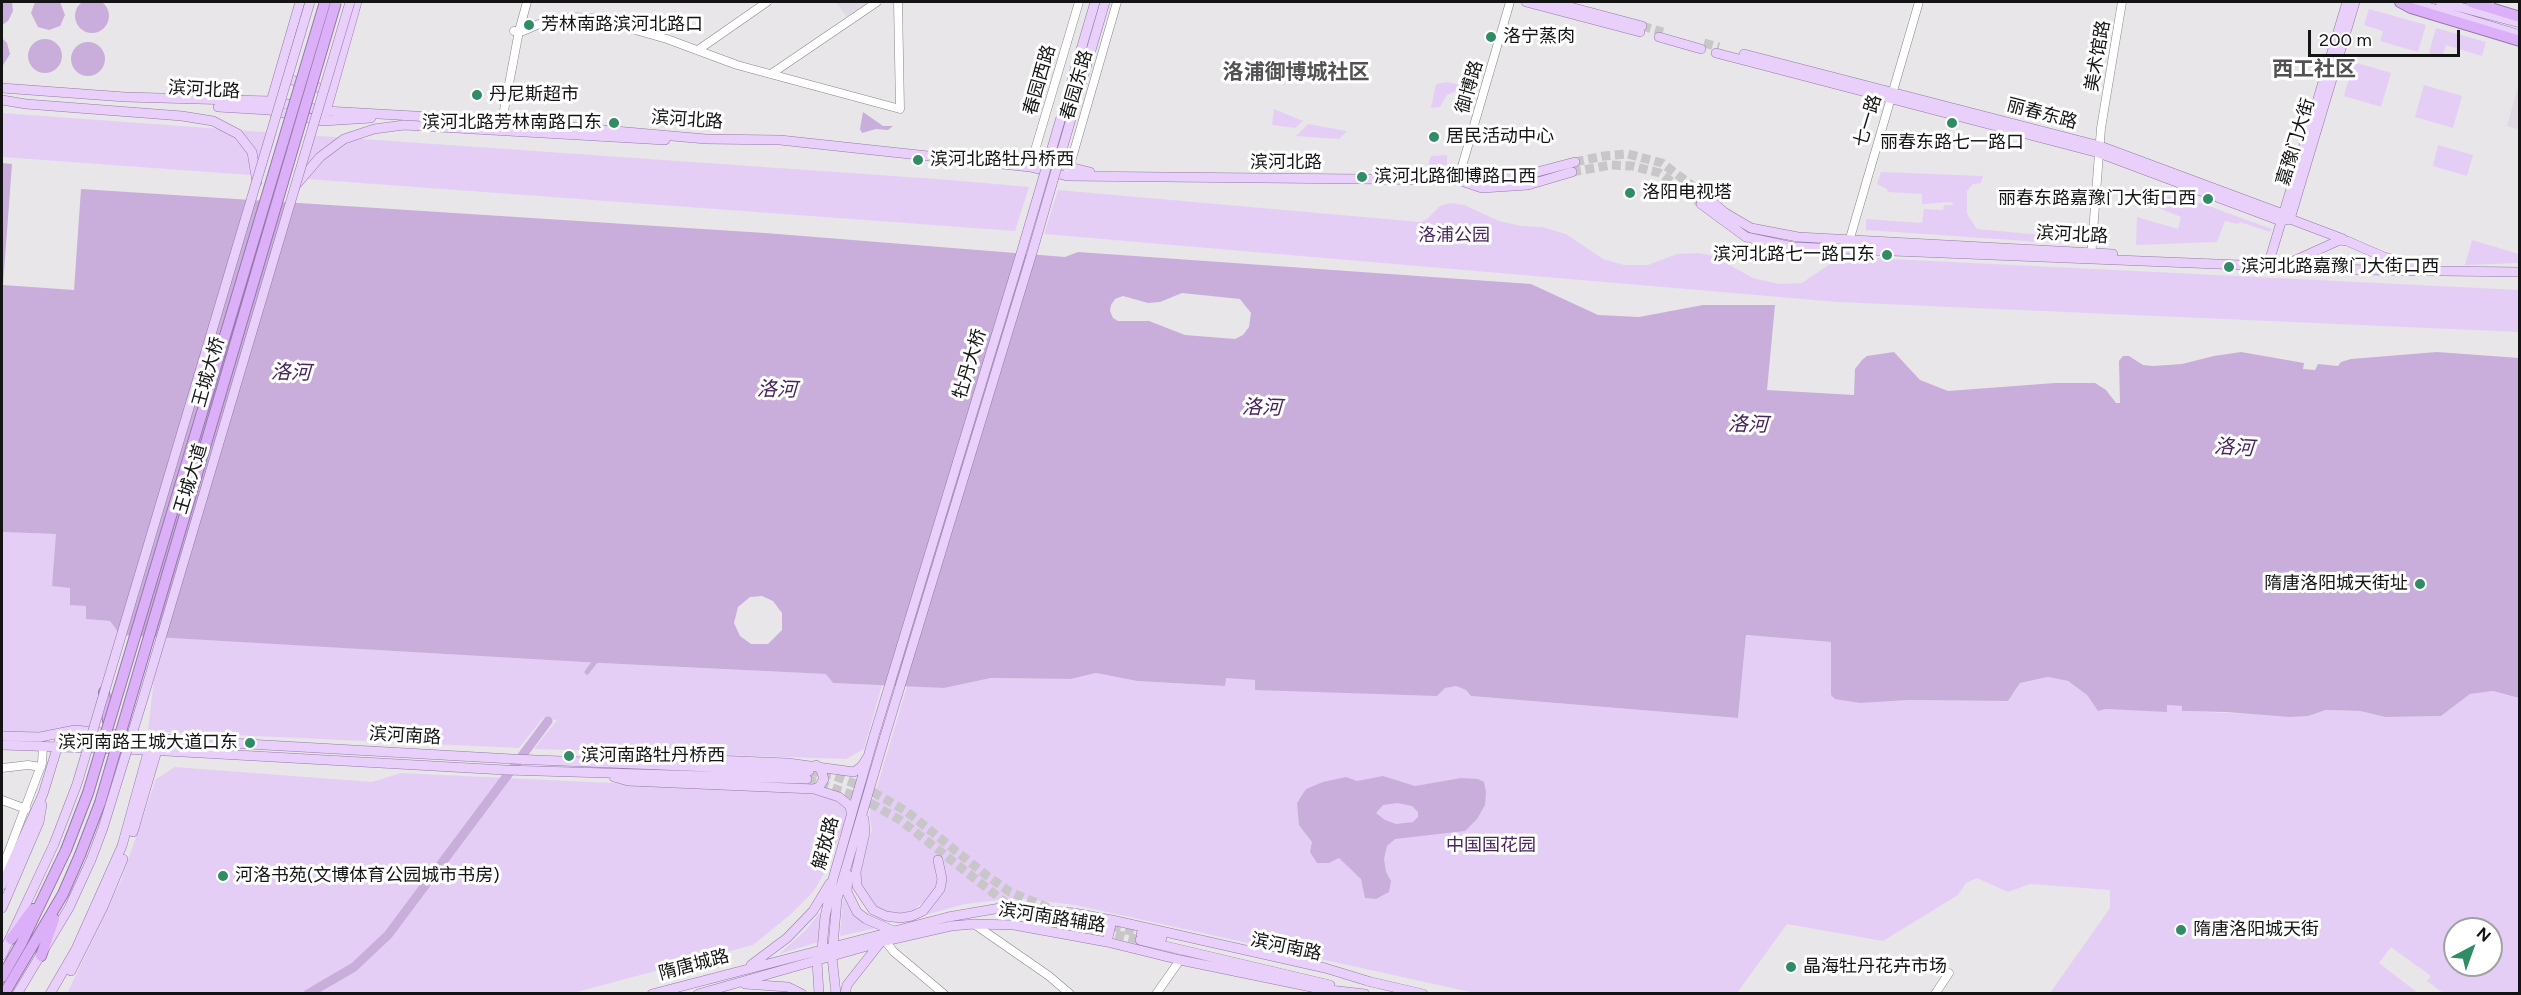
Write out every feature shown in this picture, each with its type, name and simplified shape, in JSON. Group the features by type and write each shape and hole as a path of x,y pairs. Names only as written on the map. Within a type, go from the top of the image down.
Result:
{"highway":[{"name":"王城大桥","path":"49,887 88,793 325,2"},
{"name":"王城大桥","path":"85,857 336,2"},
{"path":"2400,2 2411,8 2520,41"},
{"path":"2471,2 2520,17"},
{"path":"104,691 108,721"},
{"path":"122,727 142,702"},
{"name":"王城大道","path":"4,993 85,857"},
{"path":"11,939 49,887"},
{"path":"2,977 49,887"},
{"path":"41,956 63,894"}],"main road":[{"path":"270,105 300,2"},
{"path":"2,956 54,844 77,784 310,2"},
{"name":"王城大道","path":"17,993 69,908 85,857 103,828 350,2"},
{"path":"325,116 357,2"},
{"name":"牡丹大桥","path":"874,736 1095,2"},
{"name":"牡丹大桥","path":"885,736 1029,265 1105,2"},
{"path":"1526,2 1641,29 1551,2"},
{"name":"嘉豫门大街","path":"2285,218 2347,2"},
{"name":"嘉豫门大街","path":"2285,218 2355,2"},
{"path":"2411,2 2520,35"},
{"path":"2440,2 2520,23"},
{"path":"1661,35 1702,46"},
{"name":"丽春东路","path":"1717,50 2100,149 2347,241"},
{"path":"278,72 283,78 327,90 333,88"},
{"name":"滨河北路","path":"2,88 270,105 325,116 403,114 706,139 780,140 968,160 1031,163 1068,172 1112,178 1458,180 1518,177 1575,162"},
{"name":"滨河北路","path":"2,94 270,105"},
{"path":"2,100 183,116 213,121 238,134 252,152 257,183"},
{"path":"296,185 320,157 344,139 374,129 404,125 555,132 653,141 706,139"},
{"name":"滨河北路","path":"1458,180 1482,188 1528,185 1572,172"},
{"name":"滨河北路","path":"1702,193 1725,212 1751,228 1849,245"},
{"name":"滨河北路","path":"1701,204 1746,237 1793,247 1849,245 2269,262 2291,261 2335,242 2347,241 2403,266"},
{"path":"2269,262 2285,218"},
{"name":"滨河北路","path":"2091,256 2520,272"},
{"name":"滨河南路","path":"2,736 40,737 75,730 155,738 512,759 600,762 640,757 811,772"},
{"path":"2,908 39,822 60,733"},
{"name":"解放路","path":"817,961 822,949 825,917 833,879 874,736"},
{"name":"解放路","path":"836,993 832,957 837,899 885,736"},
{"path":"58,992 80,956 128,846 155,738"},
{"name":"滨河南路","path":"2,745 505,770 811,772"},
{"path":"50,993 76,949 122,846 153,751"},
{"path":"811,772 854,772 867,758"},
{"path":"811,772 821,770 824,779 819,787 814,789"},
{"path":"600,772 628,781 814,789 839,797 850,806 851,812"},
{"path":"2,885 44,794"},
{"path":"863,812 865,833 856,872 857,886 873,910 886,916 900,918 922,911 940,889 942,879 938,860"},
{"path":"849,860 847,891 851,904 866,919 894,931"},
{"path":"744,969 787,938 813,911 833,879"},
{"name":"滨河南路辅路","path":"744,969 948,917 1006,907 1074,913 1112,920 1325,968 1371,982"},
{"path":"1107,942 1112,920"},
{"name":"滨河南路辅路","path":"736,983 883,942 951,926 974,924 1014,925 1107,942 1180,960 1321,989 1366,993"},
{"name":"滨河南路","path":"1366,993 1141,937 1423,993"},
{"path":"845,993 847,985 883,942"},
{"path":"817,961 819,993"},
{"name":"隋唐城路","path":"652,993 744,969"},
{"path":"736,983 788,987 802,993"},
{"name":"隋唐城路","path":"698,993 736,983"}],"street":[{"path":"500,121 523,2"},
{"path":"516,31 527,2"},
{"path":"698,50 767,2"},
{"path":"771,74 877,2"},
{"path":"516,31 546,21 571,17 593,18 698,50 738,65 900,109 898,2"},
{"name":"春园西路","path":"1031,163 1079,2"},
{"name":"春园东路","path":"1068,172 1117,2"},
{"name":"御博路","path":"1458,180 1510,2"},
{"name":"七一路","path":"1849,245 1919,2"},
{"name":"美术馆路","path":"2091,256 2100,128 2122,2"},
{"path":"2,869 41,767 43,747"},
{"path":"2,768 28,765 41,767"},
{"path":"2,800 26,810"},
{"path":"974,924 1070,993"},
{"path":"883,942 944,993"},
{"path":"1156,993 1180,960"},
{"path":"1935,993 1949,973"}],"shaded area":[{"path":"836,2 873,2 848,19"},
{"path":"2519,83 2519,130 2507,126"}],"green space":[{"path":"2369,9 2426,25 2418,52 2380,41 2383,31 2364,25"},
{"path":"2436,28 2486,42 2482,56 2446,45 2442,57 2429,53"},
{"path":"2354,62 2391,73 2381,107 2344,96"},
{"path":"1447,82 1478,89 1477,94 1456,91 1447,95 1440,107 1431,108 1436,84"},
{"path":"2424,85 2462,96 2453,128 2415,117"},
{"path":"1274,109 1303,121 1295,128 1272,125"},
{"path":"2,113 277,133 264,176 2,157"},
{"path":"1308,124 1347,131 1339,139 1296,136"},
{"path":"305,135 1029,187 1015,231 293,178"},
{"path":"2438,145 2473,155 2467,176 2433,166"},
{"path":"1447,155 1447,165 1428,165 1431,156"},
{"path":"1881,172 1983,176 1981,183 1973,184 1967,191 1967,214 1977,229 2041,235 2041,242 1866,230 1866,219 1922,223 1924,209 1943,210 1944,205 1953,205 1952,202 1922,204 1922,194 1888,192 1887,189 1877,184"},
{"path":"2161,189 2272,229 2270,232 2240,222 2238,224 2225,221 2217,242 2136,245 2137,217 2178,229 2181,217 2156,207"},
{"name":"洛浦公园","path":"1058,190 1420,222 1427,219 1440,206 1450,203 1464,205 1499,221 1521,226 1542,227 1566,234 1603,259 1624,265 1648,265 1677,254 1699,253 1713,256 1753,278 1779,284 1802,283 1830,264 1851,257 2519,290 2519,332 1838,302 1044,234"},
{"path":"2472,240 2519,254 2519,263 2465,265"},
{"path":"2,532 56,534 70,588 86,606 87,619 110,621 120,635 91,737 2,734"},
{"name":"中国国花园","path":"1746,635 1831,642 1831,695 1860,703 1910,700 2008,701 2020,683 2048,677 2068,681 2087,695 2098,710 2167,711 2167,705 2182,706 2182,711 2308,716 2326,710 2360,711 2385,717 2441,716 2470,694 2493,691 2519,698 2519,993 2443,993 2427,981 2431,976 2391,947 2379,963 2418,993 2050,993 2110,908 2110,890 2030,884 2008,892 1977,878 1966,883 1958,895 1883,941 1787,924 1737,993 1475,993 1075,905 1016,898 965,904 918,917 929,910 944,890 946,881 942,859 934,861 937,883 931,896 913,910 900,913 886,912 874,905 867,897 861,883 860,867 872,830 869,814 907,686 944,688 991,678 1071,679 1096,673 1137,681 1224,686 1225,677 1256,680 1255,689 1456,686 1466,690 1471,696 1738,718"},
{"path":"159,637 827,674 833,683 882,685 864,749 846,759 534,749 557,720 543,718 519,748 166,732 148,730"},
{"path":"175,767 372,782 401,773 803,792 838,800 845,806 847,818 826,870 813,892 790,915 753,945 573,993 67,994 121,880 156,779"},
{"path":"843,897 853,914 862,922 877,928 840,936"},
{"path":"820,912 819,942 779,954 806,930"}],"water":[{"path":"92,-1 104,4 109,16 104,28 92,33 80,28 75,16 80,4"},
{"path":"2,2 12,2 13,11 8,21 2,25"},
{"path":"35,2 60,2 65,15 60,26 49,30 38,27 31,13"},
{"path":"2,38 7,43 10,54 2,67"},
{"path":"45,39 57,44 62,56 57,68 45,73 33,68 28,56 33,44"},
{"path":"88,42 100,47 105,59 100,71 88,76 76,71 71,59 76,47"},
{"path":"863,112 883,126 893,126 888,130 876,129 862,133 860,129"},
{"name":"洛河","path":"2,163 12,164 3,285 74,290 81,189 765,233 1065,257 1078,252 1531,284 1598,315 1639,317 1703,305 1775,305 1767,390 1854,395 1855,369 1862,360 1867,356 1894,352 1920,380 1948,391 2055,383 2095,383 2106,390 2116,403 2120,403 2119,361 2123,356 2129,356 2143,365 2153,366 2182,364 2241,352 2304,363 2303,369 2315,370 2318,364 2338,366 2341,362 2351,359 2437,352 2519,358 2519,698 2493,691 2470,694 2441,716 2385,717 2360,711 2326,710 2308,716 2290,717 2182,711 2182,706 2167,705 2167,712 2106,709 2098,711 2087,695 2068,681 2048,677 2020,683 2008,701 1910,700 1860,703 1835,699 1831,695 1831,642 1746,635 1738,718 1471,696 1466,690 1456,686 1445,688 1437,696 1255,690 1255,680 1226,678 1225,686 1137,681 1096,673 1071,679 991,678 944,688 833,683 826,674 120,635 110,621 86,619 86,606 70,605 70,588 52,586 56,534 2,532","holes":["1182,293 1240,299 1251,313 1249,327 1243,335 1235,339 1185,335 1149,321 1118,321 1113,318 1110,311 1115,299 1123,296 1148,303 1160,302","762,596 773,601 782,613 782,630 768,644 751,644 740,636 734,623 738,607 750,597"]},
{"path":"1383,776 1415,786 1461,778 1478,779 1484,782 1485,805 1477,819 1465,831 1395,839 1387,846 1384,859 1386,872 1391,881 1389,892 1376,899 1365,898 1361,879 1339,858 1329,863 1317,863 1310,852 1312,842 1299,825 1297,803 1306,789 1323,782 1346,777 1357,781","holes":["1397,803 1412,806 1418,812 1418,817 1413,822 1396,824 1376,813 1383,805"]}],"waterway":[{"path":"587,672 597,659"},
{"path":"308,994 354,967 388,935 548,721"}],"tunnel":[{"path":"1642,26 1663,32"},
{"path":"1704,43 1719,47"},
{"path":"1575,162 1628,154 1662,163 1702,193"},
{"path":"1572,172 1611,165 1632,166 1660,173 1701,204"},
{"path":"809,771 832,775 864,787 906,811 1010,892 1049,908"},
{"path":"807,779 861,798 900,820 1006,903 1037,916 1140,940"},
{"path":"1086,919 1141,934"}],"place":[{"name":"芳林南路滨河北路口","path":"529,25"},
{"name":"洛宁蒸肉","path":"1491,37"},
{"name":"丹尼斯超市","path":"477,95"},
{"name":"滨河北路芳林南路口东","path":"614,123"},
{"name":"丽春东路七一路口","path":"1952,123"},
{"name":"居民活动中心","path":"1434,137"},
{"name":"滨河北路牡丹桥西","path":"918,160"},
{"name":"滨河北路御博路口西","path":"1362,177"},
{"name":"洛阳电视塔","path":"1630,193"},
{"name":"丽春东路嘉豫门大街口西","path":"2208,199"},
{"name":"滨河北路七一路口东","path":"1887,255"},
{"name":"滨河北路嘉豫门大街口西","path":"2229,267"},
{"name":"隋唐洛阳城天街址","path":"2420,584"},
{"name":"滨河南路王城大道口东","path":"250,743"},
{"name":"滨河南路牡丹桥西","path":"569,756"},
{"name":"河洛书苑(文博体育公园城市书房)","path":"223,876"},
{"name":"隋唐洛阳城天街","path":"2181,930"},
{"name":"晶海牡丹花卉市场","path":"1791,967"}],"district":[{"name":"西工社区","path":"2314,70"},
{"name":"洛浦御博城社区","path":"1296,73"}]}
